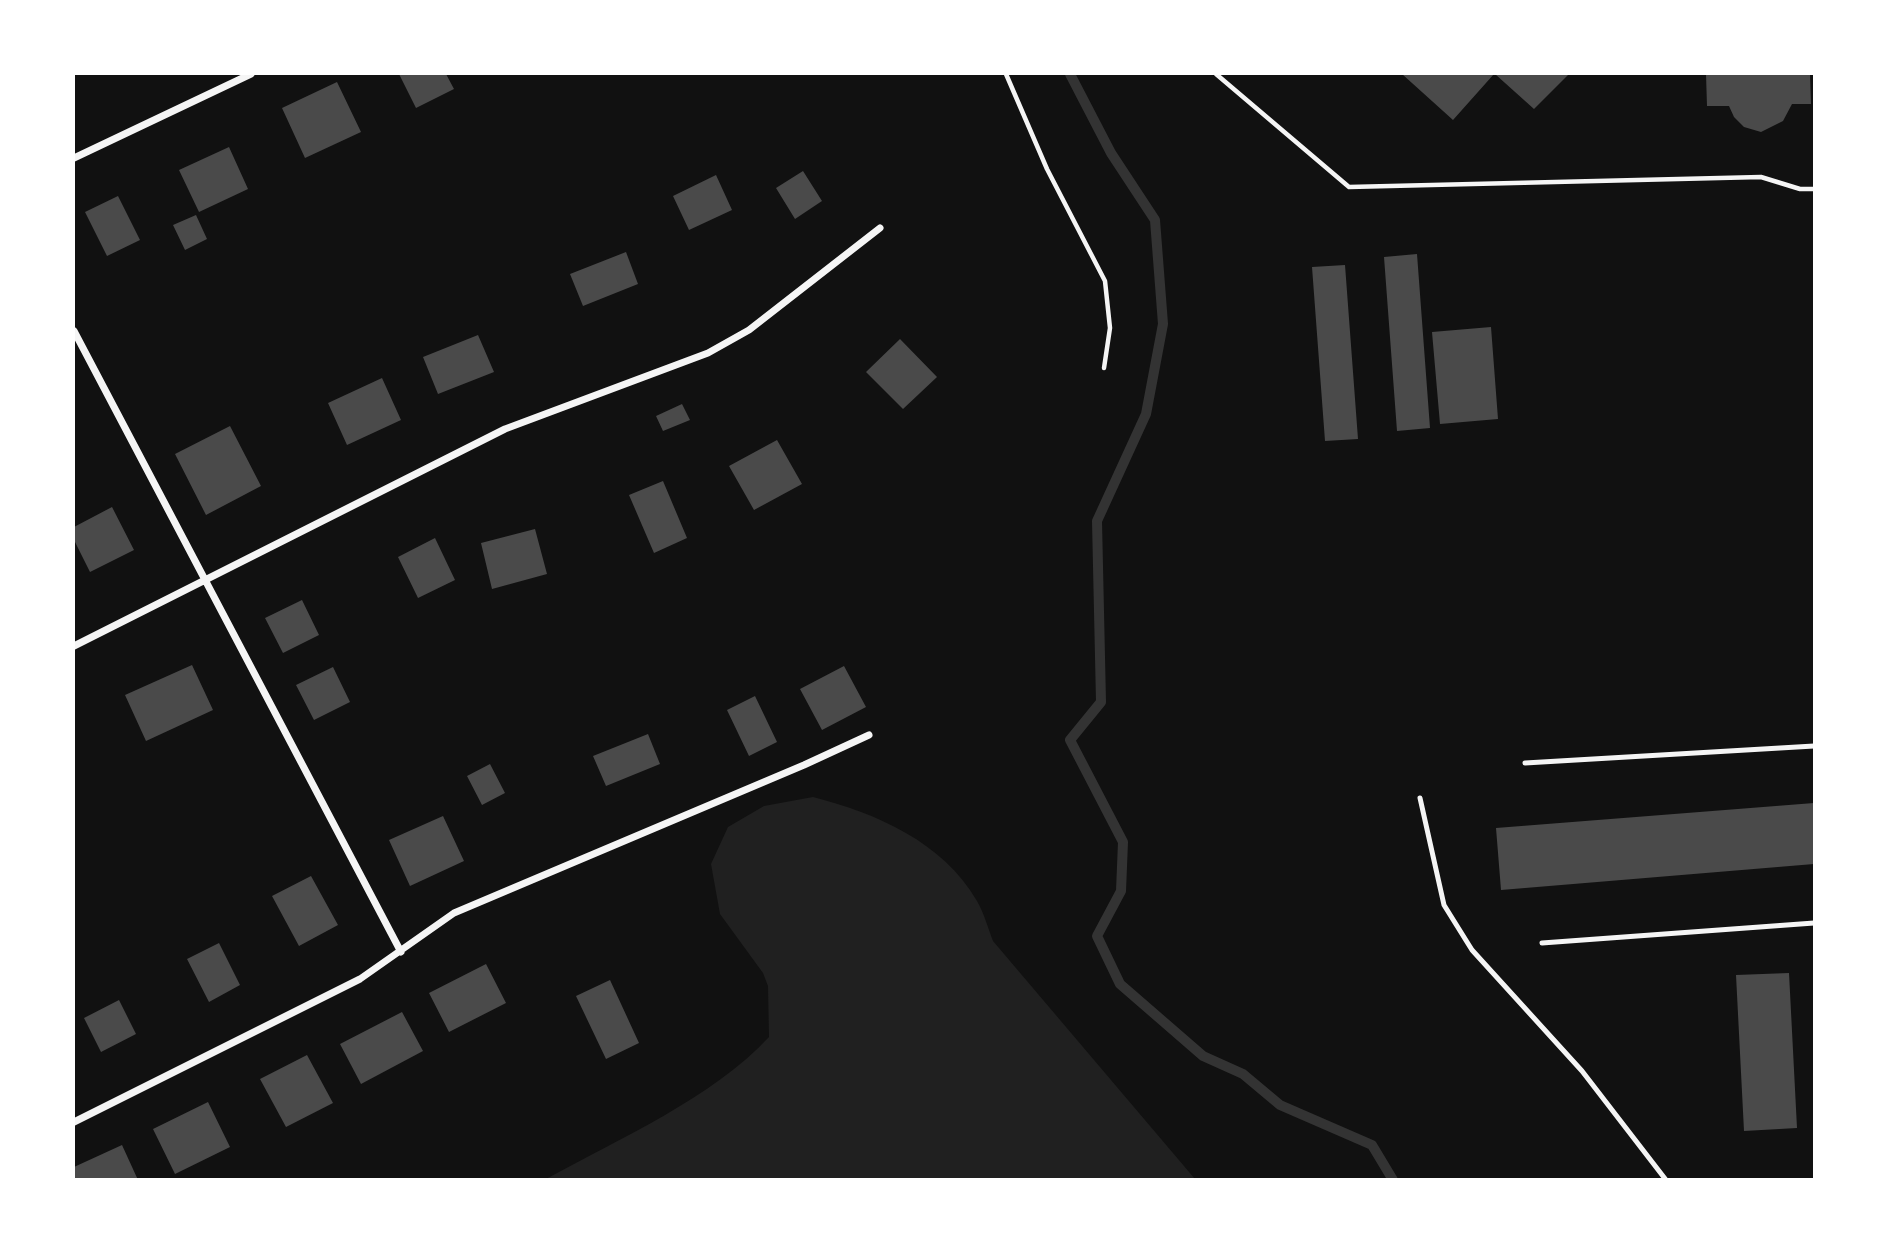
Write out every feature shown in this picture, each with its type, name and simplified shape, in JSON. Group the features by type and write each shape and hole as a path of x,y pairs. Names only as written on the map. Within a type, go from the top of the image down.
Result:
{"street":[{"path":"74,158 251,74"},
{"path":"74,646 204,583 505,429 708,353 749,330 880,228"},
{"path":"74,331 204,583 401,952"},
{"path":"74,1122 360,979 454,913 869,735"}],"lane":[{"path":"1525,762 1815,746"},
{"path":"1420,798 1444,905 1472,950 1582,1071 1666,1180"},
{"path":"1542,943 1815,923"}],"path":[{"path":"1006,74 1047,169 1105,281 1110,328 1104,369"},
{"path":"1216,74 1349,187 1761,177 1800,189 1815,189"}],"shaded area":[{"path":"813,797 884,821 927,846 946,862 963,880 977,901 993,941 1195,1179 546,1179 693,1098 747,1059 769,1037 768,986 763,973 720,914 711,864 728,827 764,806"}],"building":[{"path":"399,74 446,74 454,89 416,108"},
{"path":"1402,74 1494,74 1453,120"},
{"path":"1495,74 1569,74 1534,109"},
{"path":"1706,74 1810,74 1811,104 1792,104 1783,121 1761,132 1744,127 1734,117 1729,106 1707,106"},
{"path":"337,82 361,132 305,158 282,108"},
{"path":"229,147 248,189 199,212 179,170"},
{"path":"803,171 822,201 795,219 776,188"},
{"path":"716,175 732,210 689,230 673,196"},
{"path":"118,196 140,240 107,256 85,212"},
{"path":"196,215 207,239 185,250 173,225"},
{"path":"626,252 638,284 583,306 570,274"},
{"path":"1417,254 1430,428 1397,431 1384,257"},
{"path":"1345,265 1358,439 1325,441 1312,267"},
{"path":"1491,327 1498,419 1440,424 1432,332"},
{"path":"478,335 494,372 438,394 423,357"},
{"path":"900,339 937,377 903,409 866,372"},
{"path":"382,378 401,420 347,445 328,403"},
{"path":"682,404 690,420 663,431 656,416"},
{"path":"230,426 261,486 206,515 175,454"},
{"path":"777,440 802,484 754,510 729,466"},
{"path":"663,481 687,538 654,553 629,495"},
{"path":"112,507 134,550 90,572 74,540 74,527"},
{"path":"535,529 547,574 492,589 481,543"},
{"path":"435,538 455,580 418,598 398,557"},
{"path":"302,600 319,635 283,653 265,618"},
{"path":"192,665 213,710 146,741 125,695"},
{"path":"844,666 866,707 822,730 800,689"},
{"path":"333,667 350,702 314,720 296,685"},
{"path":"755,696 777,742 749,756 727,710"},
{"path":"648,734 660,764 606,786 593,756"},
{"path":"490,764 505,793 482,805 467,776"},
{"path":"1814,803 1814,864 1501,890 1496,828"},
{"path":"443,816 464,861 410,886 389,840"},
{"path":"311,876 338,925 299,946 272,896"},
{"path":"219,943 240,985 209,1002 187,959"},
{"path":"486,964 506,1003 449,1032 429,993"},
{"path":"1789,973 1797,1128 1744,1131 1736,975"},
{"path":"610,980 639,1043 606,1059 576,996"},
{"path":"119,1000 136,1034 101,1052 84,1018"},
{"path":"402,1012 423,1051 361,1084 340,1044"},
{"path":"307,1055 333,1103 286,1127 260,1079"},
{"path":"208,1102 230,1147 175,1174 153,1129"},
{"path":"122,1145 138,1180 74,1180 74,1167"}],"waterway":[{"path":"1070,74 1111,153 1155,220 1163,324 1146,414 1097,521 1101,702 1070,740 1123,842 1121,891 1097,936 1120,984 1203,1056 1243,1074 1280,1105 1372,1145 1393,1180"}]}
